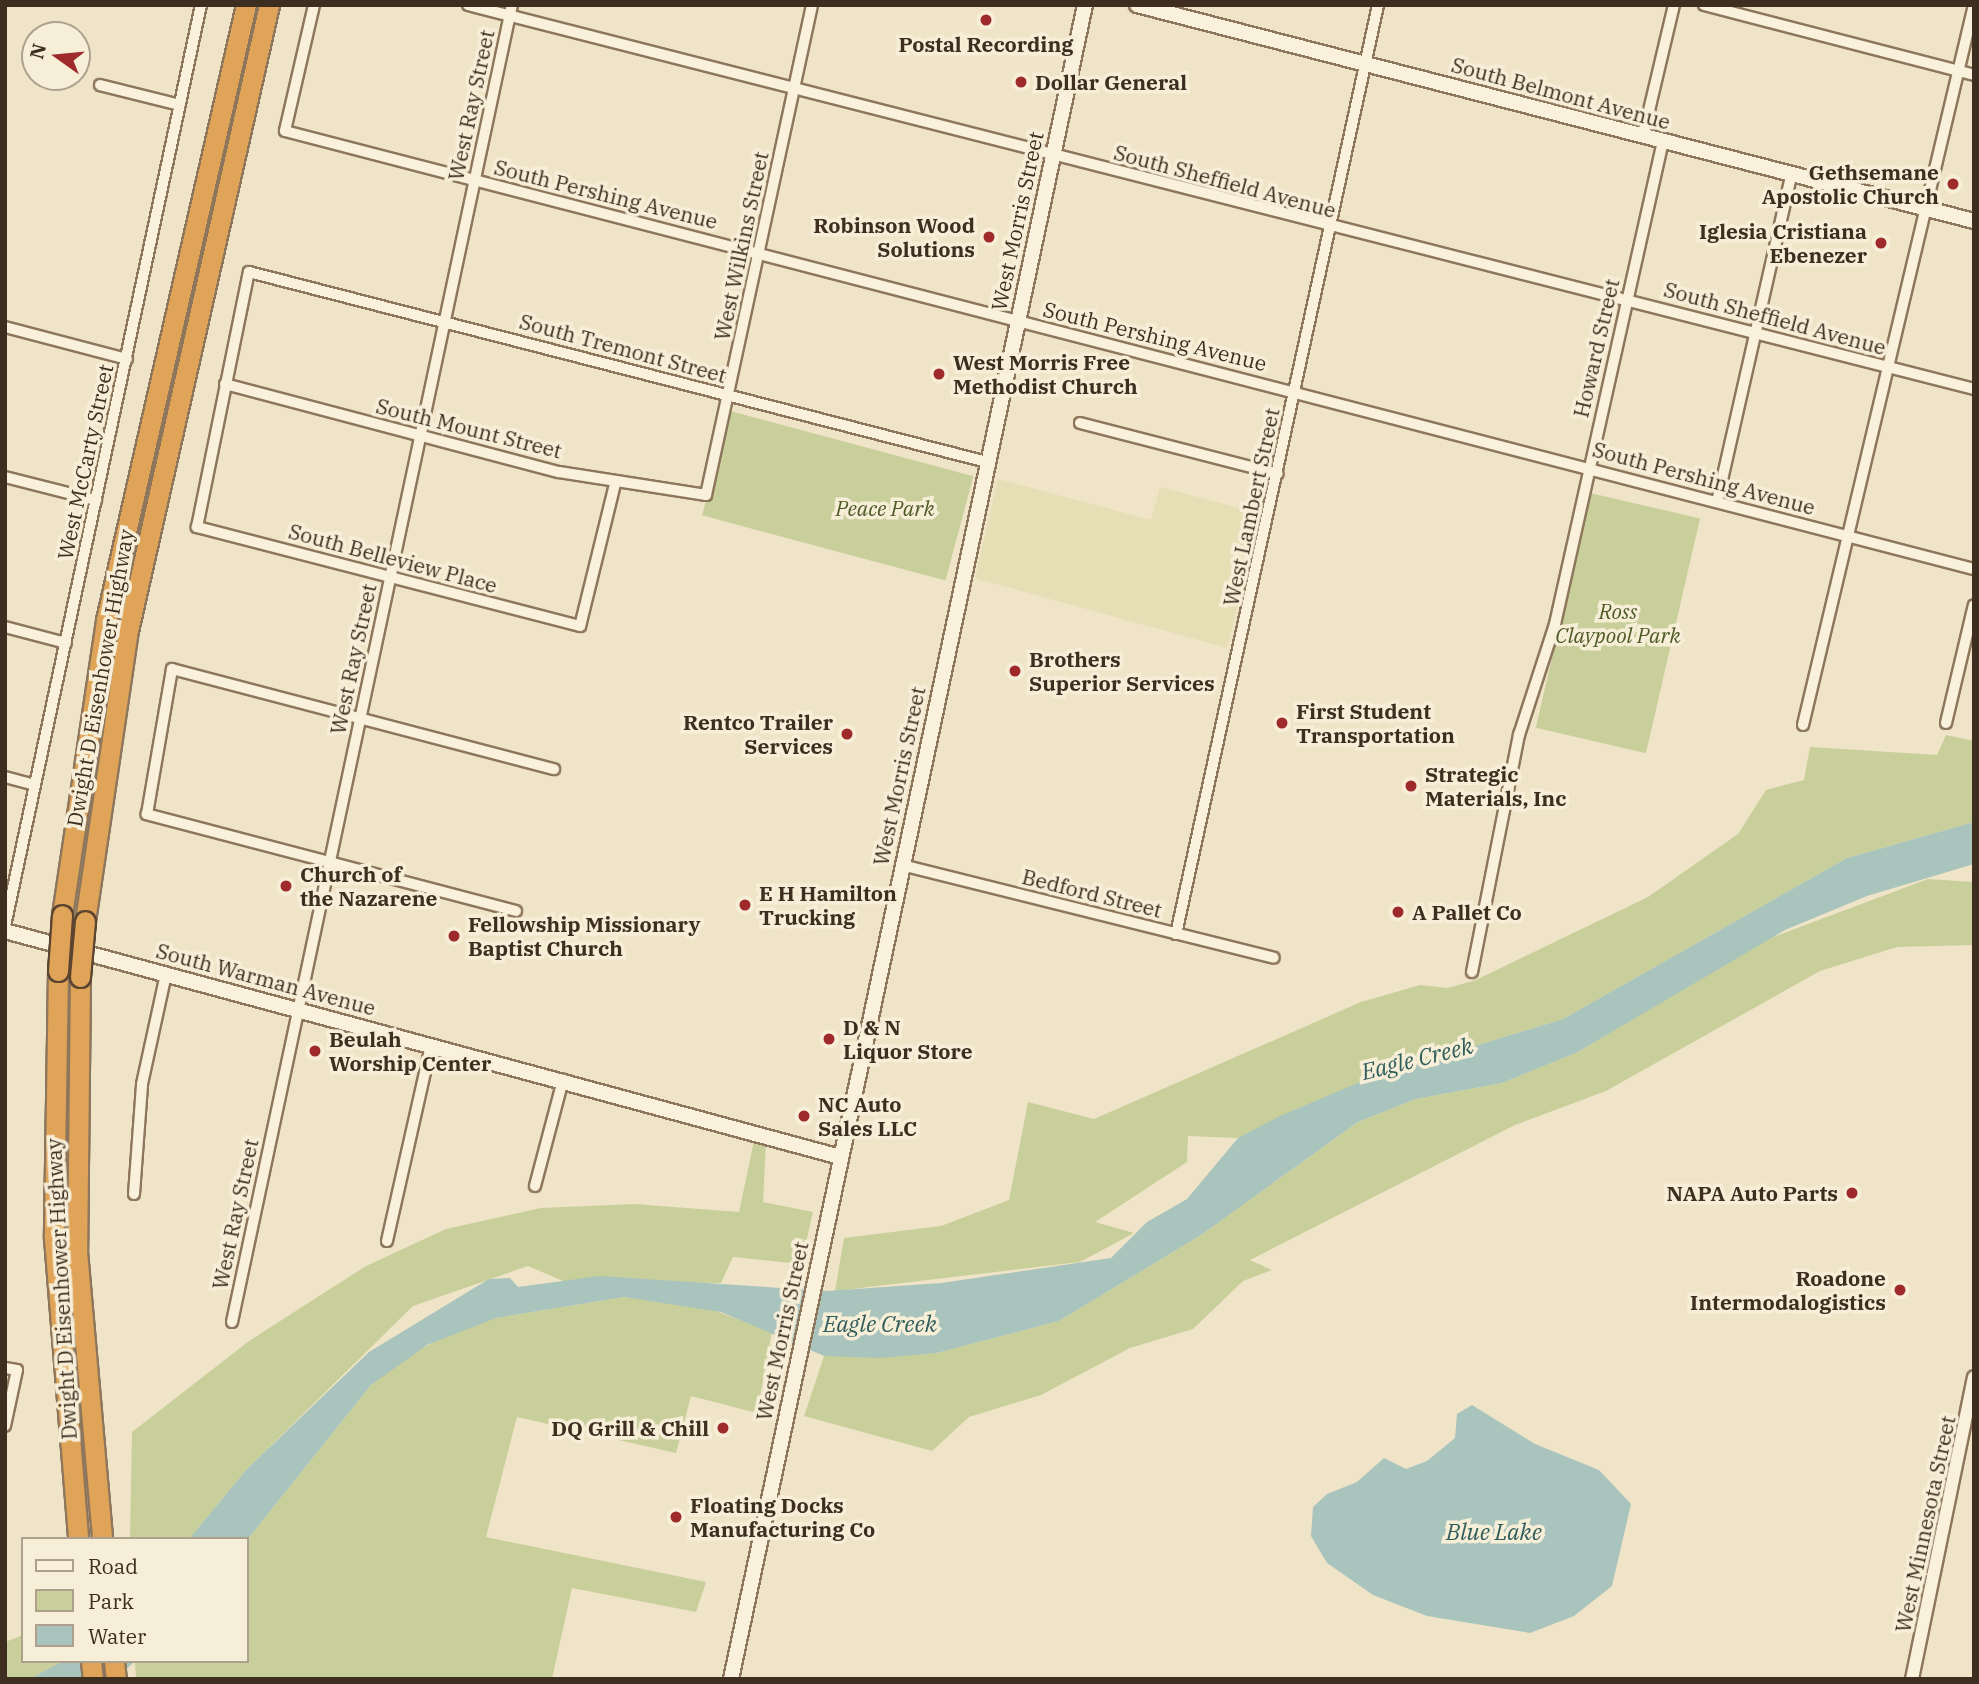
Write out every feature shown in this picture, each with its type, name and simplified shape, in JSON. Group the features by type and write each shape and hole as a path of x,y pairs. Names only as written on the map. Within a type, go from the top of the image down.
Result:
{"highway":[{"name":"Dwight D Eisenhower Highway","path":"78,1537 54,1248 58,971 62,915 104,631 246,5"},
{"name":"Dwight D Eisenhower Highway","path":"102,1537 78,1251 80,977 85,921 127,635 269,5"}],"main road":[{"name":"West Morris Street","path":"731,1679 1085,5"},
{"name":"South Belmont Avenue","path":"1137,5 1974,221"},
{"name":"South Warman Avenue","path":"5,929 840,1157"}],"street":[{"name":"West McCarty Street","path":"5,929 201,5"},
{"name":"South Pershing Avenue","path":"314,5 285,131 1974,569"},
{"name":"South Sheffield Avenue","path":"468,5 511,11 794,89 1330,228 1974,389"},
{"name":"West Wilkins Street","path":"706,495 812,5"},
{"name":"West Lambert Street","path":"1176,934 1378,5"},
{"path":"1643,136 1674,5"},
{"path":"1704,5 1974,75"},
{"path":"1803,725 1974,5"},
{"name":"West Ray Street","path":"232,1322 511,11"},
{"path":"100,85 180,105"},
{"name":"Howard Street","path":"1472,972 1519,734 1555,624 1663,141"},
{"path":"1717,502 1791,175"},
{"name":"South Tremont Street","path":"225,384 249,272 987,462"},
{"path":"5,327 127,359"},
{"name":"South Mount Street","path":"225,384 615,484 706,495"},
{"name":"South Belleview Place","path":"225,384 197,527 390,578 580,626 615,484"},
{"path":"1080,423 1278,474"},
{"path":"5,477 96,500"},
{"path":"1946,723 1974,605"},
{"path":"5,627 66,643"},
{"path":"516,911 146,814 172,668 554,769"},
{"path":"5,777 35,785"},
{"name":"Bedford Street","path":"902,864 1274,958"},
{"path":"135,1194 142,1084 166,974"},
{"path":"387,1241 431,1045"},
{"path":"535,1186 563,1080"},
{"path":"5,1368 17,1370 5,1426"},
{"name":"West Minnesota Street","path":"1912,1679 1974,1377"}],"shaded area":[{"path":"998,479 1151,520 1160,487 1261,514 1227,648 975,578"}],"green space":[{"name":"Peace Park","path":"730,411 973,476 945,581 702,515"},
{"name":"Ross Claypool Park","path":"1590,493 1700,518 1646,753 1536,728"},
{"path":"1946,735 1974,741 1974,822 1847,858 1563,1019 1367,1079 1238,1138 1188,1136 1187,1162 1095,1222 1134,1233 1080,1262 835,1291 844,1238 941,1226 1009,1200 1028,1102 1094,1119 1361,1002 1420,985 1448,988 1476,980 1648,897 1738,834 1766,790 1804,780 1810,747 1937,755"},
{"path":"1928,879 1974,882 1974,945 1897,947 1820,971 1606,1091 1515,1125 1250,1260 1272,1270 1243,1281 1193,1329 1130,1348 1041,1395 969,1417 932,1451 804,1416 824,1356 937,1353 1059,1321 1201,1235 1358,1122 1416,1099 1502,1083 1576,1053 1768,939"},
{"path":"754,1141 766,1143 763,1202 813,1212 801,1264 733,1257 721,1283 563,1281 528,1266 413,1306 246,1470 191,1537 130,1537 132,1432 249,1341 366,1266 446,1229 541,1208 634,1204 739,1212"},
{"path":"624,1297 705,1307 772,1332 757,1413 691,1396 676,1453 517,1417 486,1537 706,1582 696,1612 572,1588 552,1679 136,1679 135,1663 248,1663 248,1539 371,1385 404,1358 460,1328 496,1318"},
{"path":"21,1636 21,1663 59,1663 29,1679 5,1679 5,1642"}],"water":[{"name":"Eagle Creek","path":"1974,822 1974,864 1867,896 1785,930 1576,1053 1502,1083 1416,1099 1358,1122 1201,1235 1059,1321 937,1353 880,1358 824,1356 721,1312 624,1297 496,1318 427,1345 371,1385 248,1539 191,1537 246,1470 369,1352 489,1279 510,1278 518,1287 599,1276 827,1291 941,1283 1111,1258 1147,1222 1187,1199 1238,1138 1280,1116 1367,1079 1563,1019 1847,858"},
{"name":"Blue Lake","path":"1472,1405 1535,1444 1599,1470 1631,1504 1612,1586 1574,1616 1530,1633 1427,1616 1373,1595 1327,1563 1311,1536 1313,1507 1327,1494 1357,1482 1384,1458 1406,1469 1427,1461 1455,1438 1457,1414"},
{"path":"59,1663 133,1663 116,1679 29,1679"}],"place":[{"name":"Postal Recording","path":"986,20"},
{"name":"Dollar General","path":"1021,82"},
{"name":"Gethsemane Apostolic Church","path":"1953,184"},
{"name":"Robinson Wood Solutions","path":"989,237"},
{"name":"Iglesia Cristiana Ebenezer","path":"1881,243"},
{"name":"West Morris Free Methodist Church","path":"939,374"},
{"name":"Brothers Superior Services","path":"1015,671"},
{"name":"First Student Transportation","path":"1282,723"},
{"name":"Rentco Trailer Services","path":"847,734"},
{"name":"Strategic Materials, Inc","path":"1411,786"},
{"name":"Church of the Nazarene","path":"286,886"},
{"name":"E H Hamilton Trucking","path":"745,905"},
{"name":"A Pallet Co","path":"1398,912"},
{"name":"Fellowship Missionary Baptist Church","path":"454,936"},
{"name":"D & N Liquor Store","path":"829,1039"},
{"name":"Beulah Worship Center","path":"315,1051"},
{"name":"NC Auto Sales LLC","path":"804,1116"},
{"name":"NAPA Auto Parts","path":"1852,1193"},
{"name":"Roadone Intermodalogistics","path":"1900,1290"},
{"name":"DQ Grill & Chill","path":"723,1428"},
{"name":"Floating Docks Manufacturing Co","path":"676,1517"}]}
